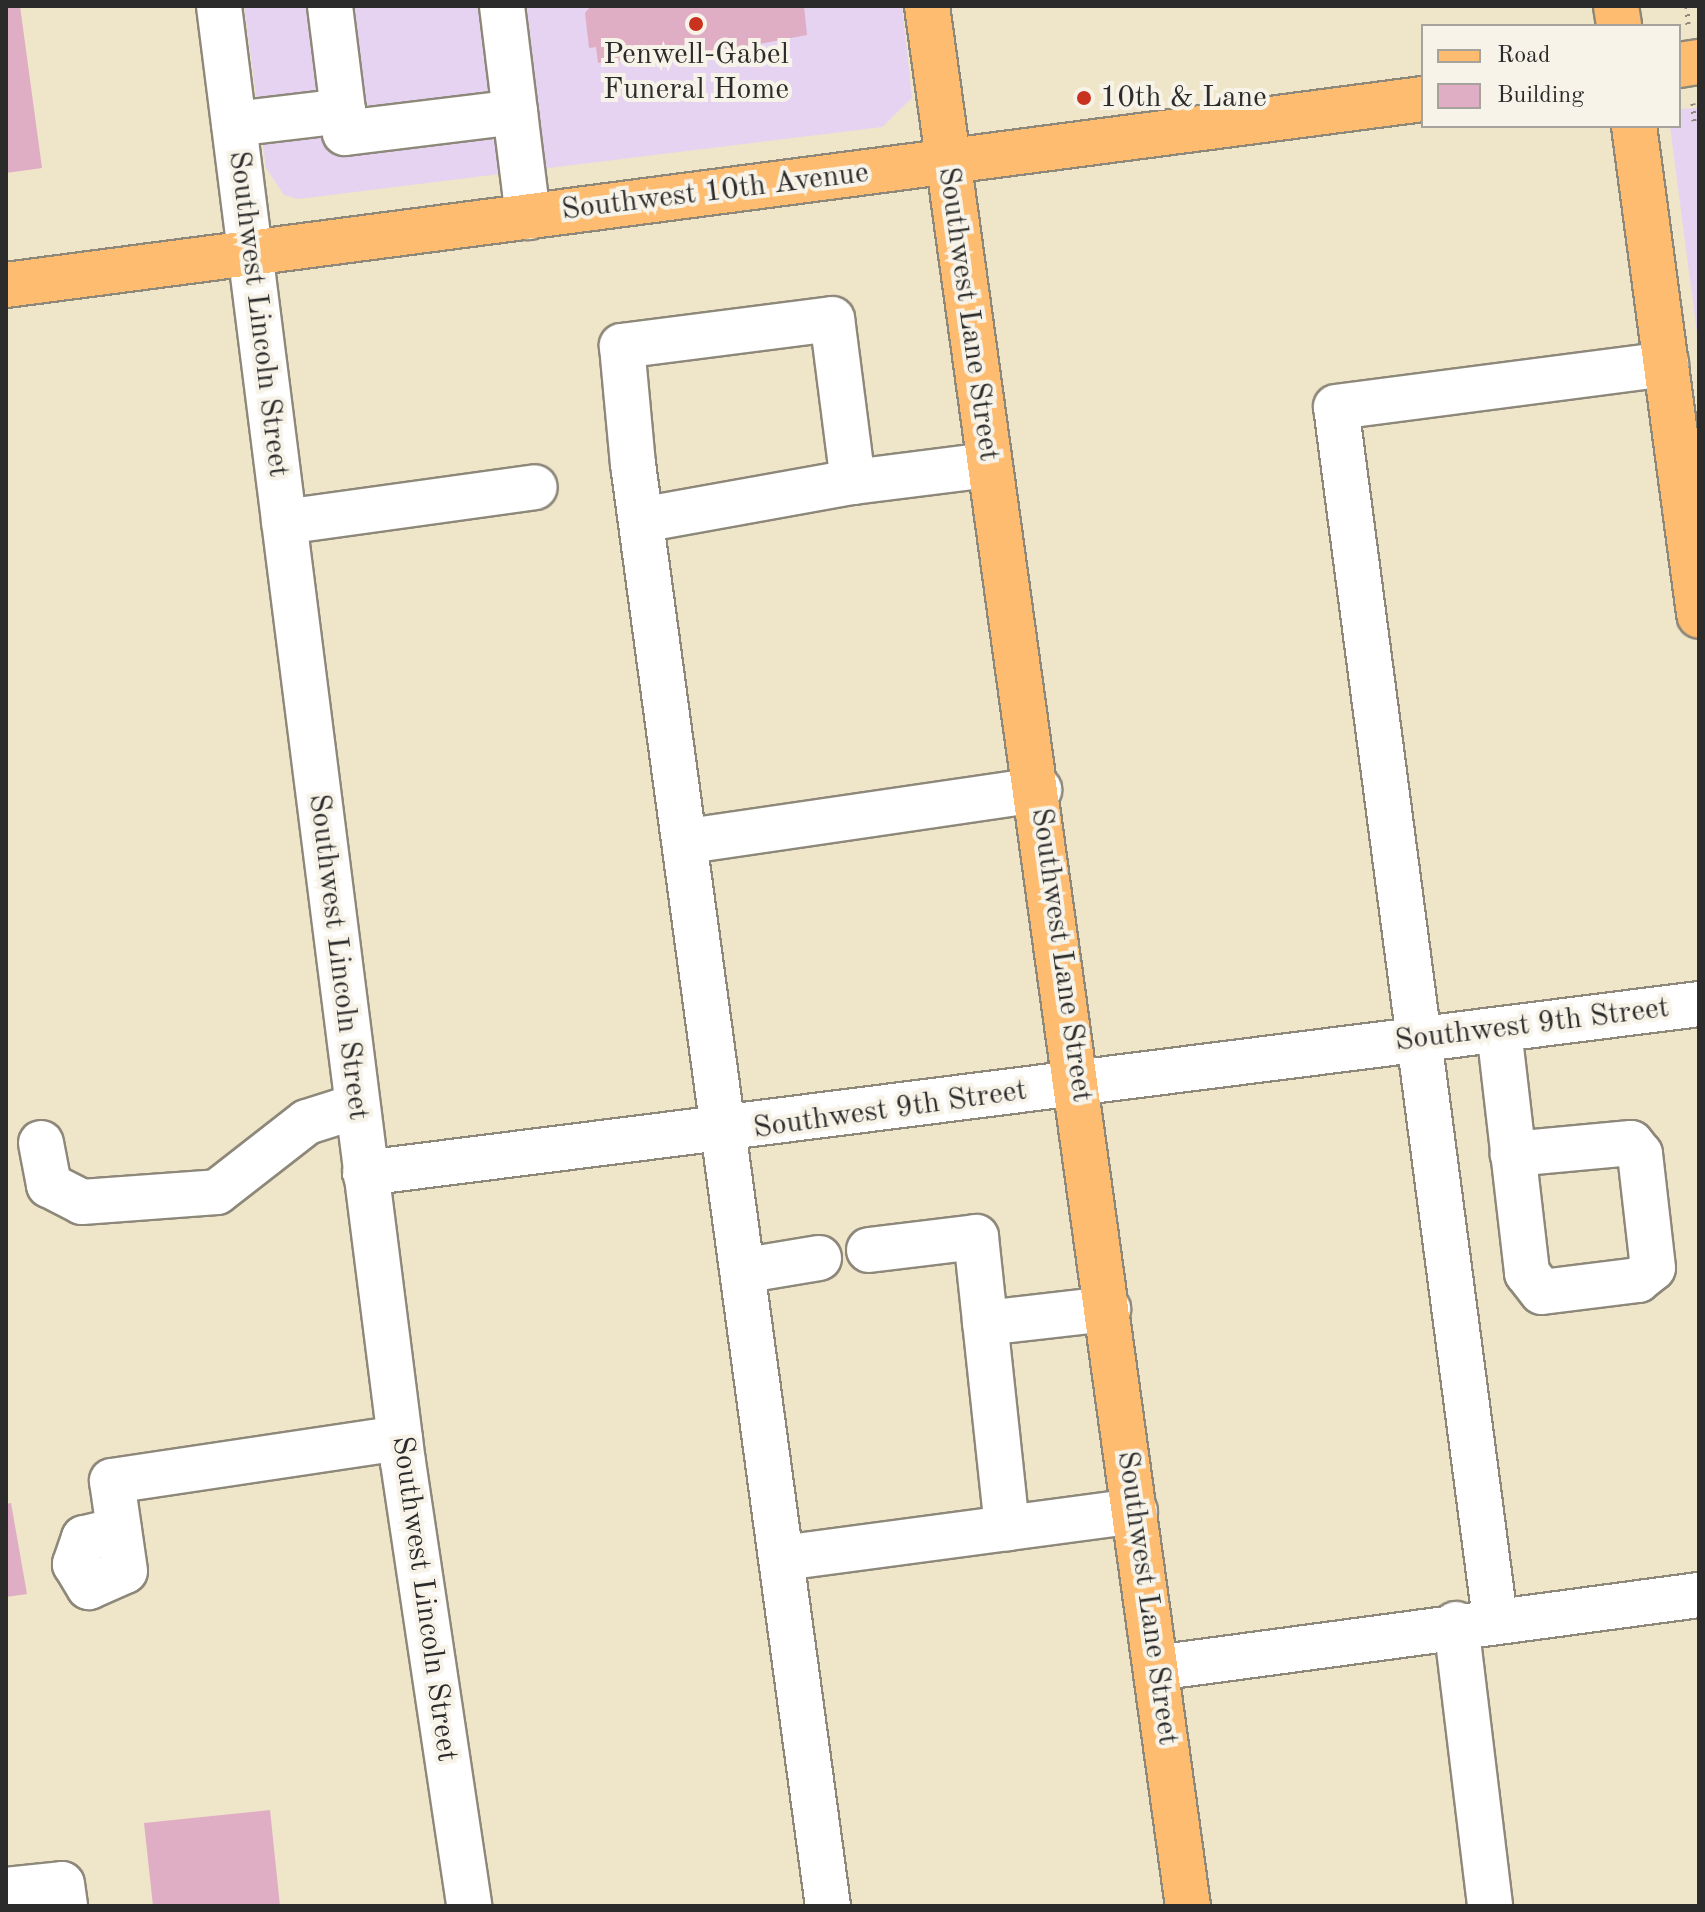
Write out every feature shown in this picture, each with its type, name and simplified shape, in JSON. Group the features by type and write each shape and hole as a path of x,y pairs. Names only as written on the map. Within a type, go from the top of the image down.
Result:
{"main road":[{"name":"Southwest Lane Street","path":"927,6 987,465 1039,790 1188,1906"},
{"name":"Southwest 10th Avenue","path":"6,285 1421,99"},
{"path":"1634,128 1696,572 1699,616"}],"street":[{"name":"Southwest Lincoln Street","path":"219,6 365,1173 400,1438 469,1906"},
{"path":"330,6 345,133 515,112"},
{"path":"502,6 528,217"},
{"path":"234,124 343,111"},
{"path":"828,1906 729,1131 641,520 622,346 832,319 853,482"},
{"path":"1490,1906 1475,1622 1423,1039 1336,407 1666,364"},
{"path":"641,520 853,482 987,465"},
{"path":"284,522 535,487"},
{"path":"688,841 1039,790"},
{"name":"Southwest 9th Street","path":"365,1173 729,1131 1699,1004"},
{"path":"1499,1030 1513,1154"},
{"path":"41,1143 49,1185 82,1202 217,1192 307,1122 357,1106"},
{"path":"869,1250 976,1237 1007,1528"},
{"path":"747,1270 819,1258"},
{"path":"985,1323 1108,1309"},
{"path":"119,1530 112,1481 400,1438"},
{"path":"783,1558 1135,1511"},
{"path":"1156,1668 1475,1622 1699,1595"},
{"path":"6,1890 62,1884 65,1906"}],"shaded area":[{"path":"244,6 902,6 912,98 882,127 298,199 284,195 266,168"},
{"path":"1699,108 1699,349 1670,128 1681,128 1681,109"}],"building":[{"path":"6,6 20,6 42,168 6,173"},
{"name":"Penwell-Gabel Funeral Home","path":"591,6 804,6 807,35 669,61 662,55 598,63 596,47 589,48 585,13"},
{"path":"11,1503 27,1594 6,1597 6,1504"},
{"path":"270,1810 280,1906 153,1906 144,1823"}],"place":[{"name":"Penwell-Gabel Funeral Home","path":"696,24"},
{"name":"10th & Lane","path":"1084,98"}]}
